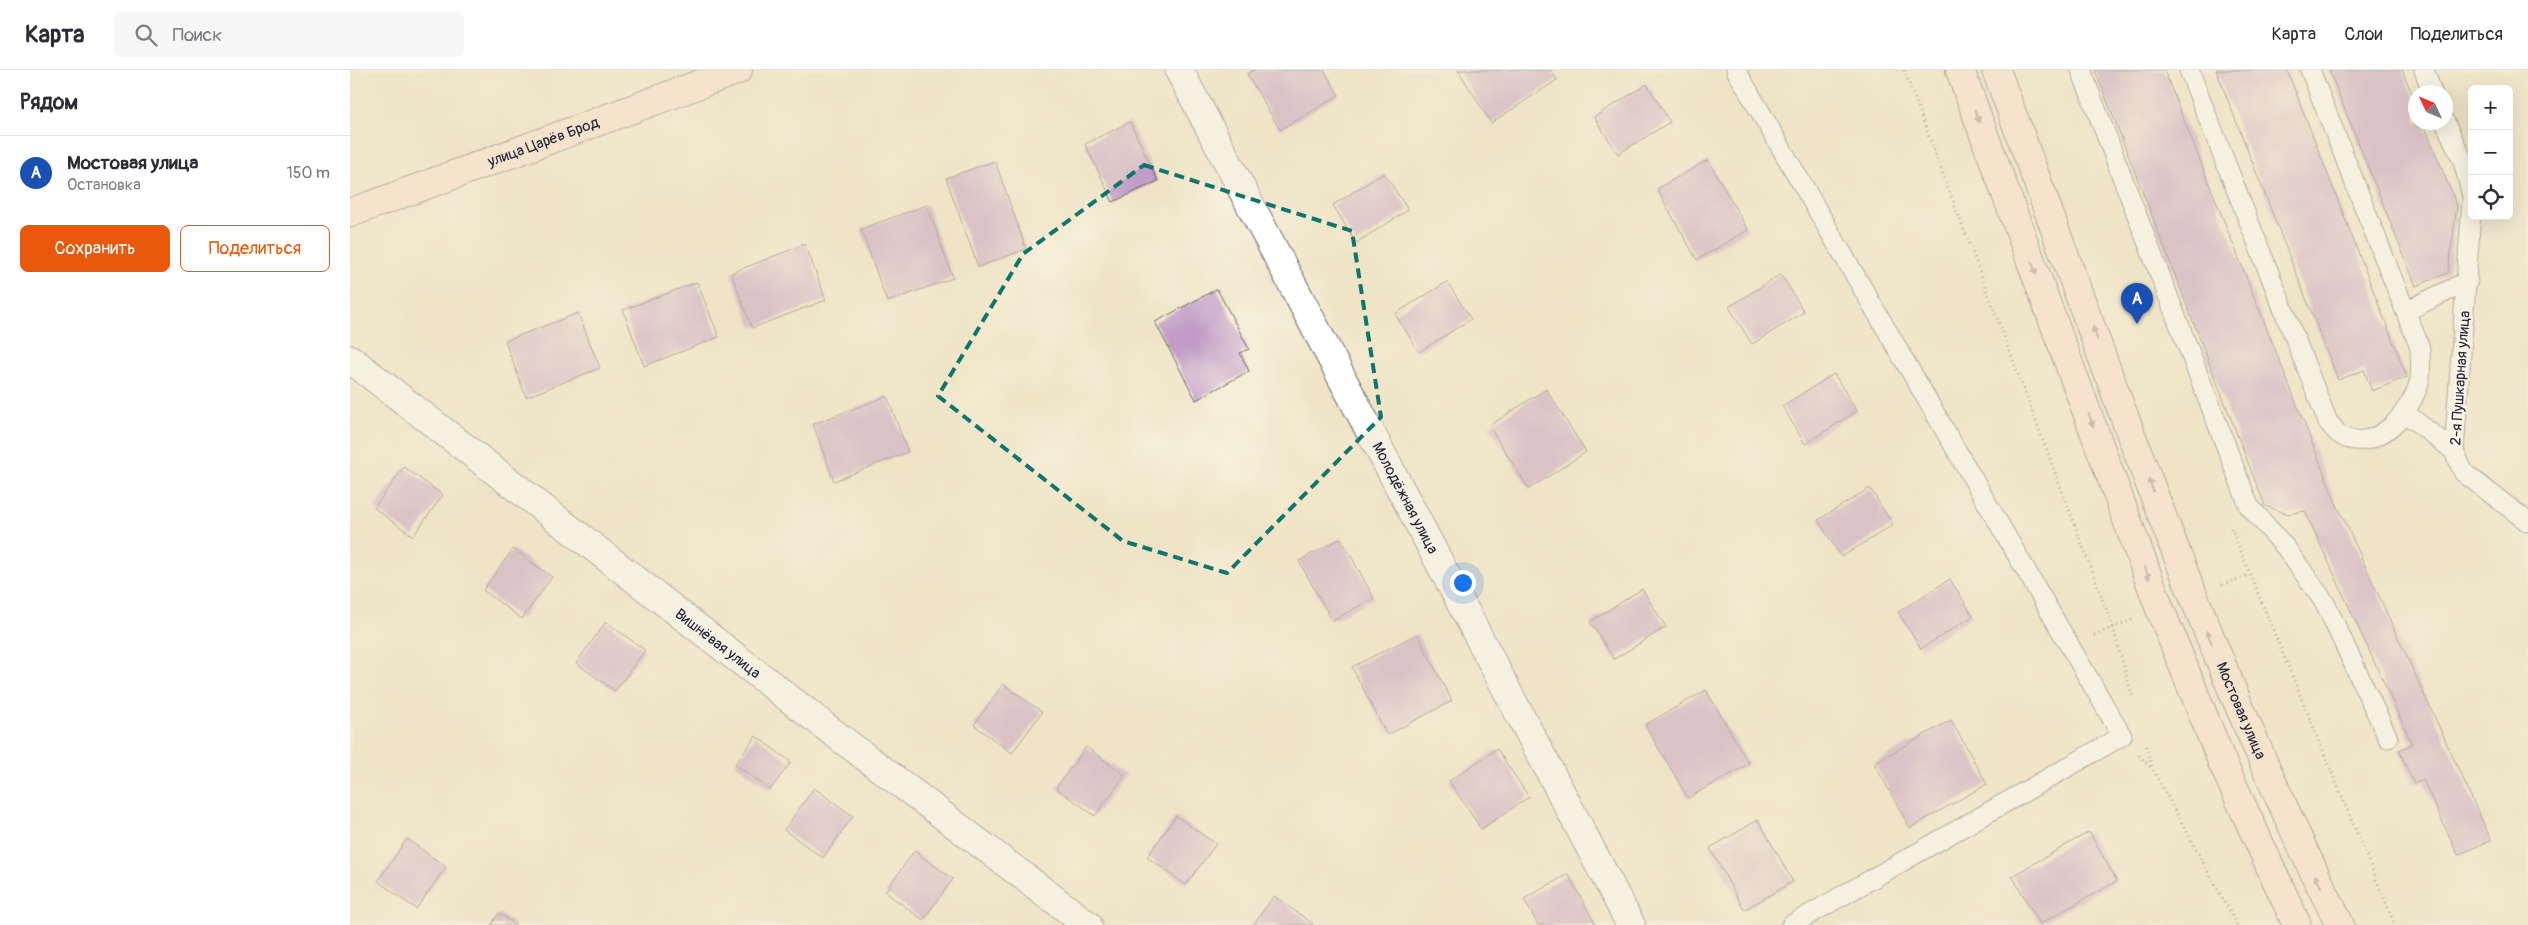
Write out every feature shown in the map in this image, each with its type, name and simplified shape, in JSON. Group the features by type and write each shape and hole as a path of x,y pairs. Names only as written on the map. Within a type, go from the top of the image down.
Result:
{"main road":[{"name":"улица Царёв Брод","path":"350,213 738,70"},
{"path":"1960,70 2160,609 2227,773 2297,925"},
{"name":"Мостовая улица","path":"1996,70 2192,597 2283,805 2340,925"}],"street":[{"name":"Молодёжная улица","path":"1179,70 1630,925"},
{"name":"Вишнёвая улица","path":"350,359 839,737 1088,925"}],"lane":[{"path":"1736,70 2122,736 1791,925"},
{"path":"2081,70 2249,506 2286,548 2325,603 2388,738"},
{"path":"2189,70 2328,422 2341,436 2363,440 2387,431 2404,412 2420,383 2420,348 2310,70"},
{"path":"2424,70 2430,85"},
{"path":"2431,70 2432,85"},
{"name":"2-я Пушкарная улица","path":"2449,130 2463,161 2468,182"},
{"name":"2-я Пушкарная улица","path":"2471,220 2468,281 2454,451 2464,473 2528,522"},
{"path":"2406,311 2468,281"},
{"path":"2404,412 2454,451"}],"path":[{"path":"1904,70 2113,627 2134,704"},
{"path":"2145,742 2153,770 2237,925"}],"highlighted area":[{"path":"1144,165 1352,231 1381,417 1227,573 1123,541 938,396 1023,254"}],"building":[{"path":"1254,70 1324,70 1339,95 1280,130 1247,74"},
{"path":"1458,70 1551,70 1557,80 1491,123"},
{"path":"2095,70 2164,70 2334,498 2491,840 2458,855 2423,780 2414,784 2399,750 2412,744 2305,511 2288,514 2265,506"},
{"path":"2216,70 2287,70 2407,377 2372,391 2364,370 2338,380"},
{"path":"2329,70 2402,70 2408,85 2408,130 2426,130 2457,206 2448,273 2416,286"},
{"path":"1647,84 1670,122 1618,154 1594,117"},
{"path":"1130,122 1158,181 1113,202 1085,144"},
{"path":"1708,160 1748,230 1697,260 1657,189"},
{"path":"995,161 1026,249 978,267 946,178"},
{"path":"1384,173 1408,210 1356,243 1333,205"},
{"path":"927,205 953,278 887,302 861,229"},
{"path":"805,244 826,300 752,328 731,273"},
{"path":"1781,274 1804,312 1752,344 1729,307"},
{"path":"697,282 719,337 644,366 623,310"},
{"path":"1447,282 1471,319 1419,352 1395,314"},
{"path":"1217,289 1249,349 1240,353 1249,371 1196,400 1155,322"},
{"path":"578,313 600,368 526,397 505,341"},
{"path":"1834,374 1857,411 1805,444 1782,406"},
{"path":"1546,389 1586,452 1529,489 1489,426"},
{"path":"887,396 908,452 834,481 813,424"},
{"path":"404,467 443,495 413,536 374,508"},
{"path":"1870,488 1893,525 1841,557 1818,520"},
{"path":"1341,538 1374,598 1332,621 1299,561"},
{"path":"513,549 552,577 522,619 483,590"},
{"path":"1950,579 1973,616 1921,649 1898,612"},
{"path":"1642,589 1666,627 1614,659 1590,622"},
{"path":"606,622 645,650 615,691 576,663"},
{"path":"1417,634 1452,701 1387,735 1352,667"},
{"path":"1003,684 1042,712 1012,753 974,725"},
{"path":"1706,690 1749,764 1688,798 1645,725"},
{"path":"1951,720 1987,784 1910,828 1874,763"},
{"path":"756,736 791,762 770,790 735,764"},
{"path":"1086,747 1125,775 1095,816 1056,788"},
{"path":"1497,749 1529,797 1481,829 1449,781"},
{"path":"814,788 853,816 823,858 784,830"},
{"path":"1176,816 1216,844 1186,885 1147,857"},
{"path":"1758,820 1793,882 1744,910 1710,848"},
{"path":"2089,832 2117,881 2040,924 2012,876"},
{"path":"407,839 446,867 416,909 378,881"},
{"path":"914,851 953,879 923,920 885,892"},
{"path":"1568,874 1596,925 1538,925 1524,899"},
{"path":"1274,896 1313,924 1253,925"},
{"path":"499,913 516,925 491,925"}],"place":[{"name":"Мостовая улица","path":"2137,324"}]}
